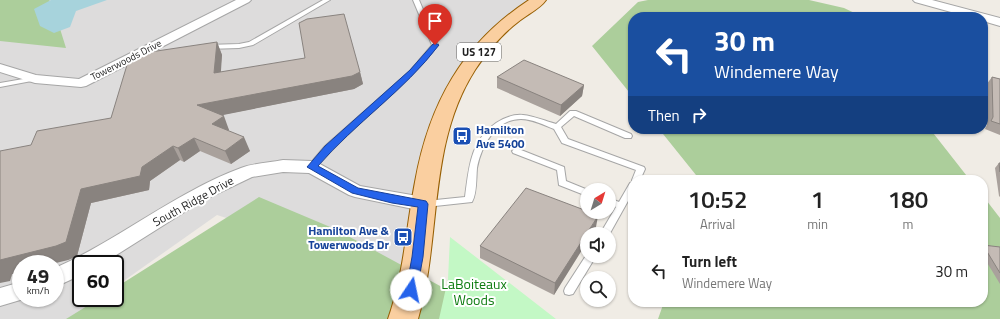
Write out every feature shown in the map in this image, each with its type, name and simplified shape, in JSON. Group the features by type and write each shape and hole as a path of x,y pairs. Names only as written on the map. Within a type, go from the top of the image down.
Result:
{"main road":[{"name":"US 127","path":"403,319 409,301 418,257 423,204 433,144 449,99 460,77 477,54 496,33 520,13 539,0"}],"street":[{"name":"Towerwoods Drive","path":"0,68 35,79 80,83 245,0"},
{"path":"919,0 964,12"},
{"path":"988,18 1000,22"},
{"name":"South Ridge Drive","path":"100,255 196,196 228,180 248,172 276,167 312,167"},
{"path":"312,167 355,190 392,199 423,204"},
{"path":"0,296 12,293"}],"lane":[{"path":"201,48 251,44 327,0"},
{"path":"312,167 328,148 412,72 435,45 416,0"},
{"path":"124,62 145,58"},
{"path":"0,85 35,79"},
{"path":"557,127 572,113 628,136"},
{"path":"423,204 469,200 477,152 483,137 496,126 506,120 516,117 557,127 565,141 641,169 638,175"},
{"path":"516,151 561,169 562,183 580,190"},
{"path":"609,227 628,195"},
{"path":"616,204 622,206"},
{"path":"569,291 587,263"}],"shaded area":[{"path":"0,0 539,0 460,77 413,278 217,215 124,281 124,255 72,255 72,307 88,307 71,319 0,319"}],"green space":[{"path":"0,0 49,0 52,3 66,48 0,41"},
{"path":"648,0 809,0 844,8 852,12 628,12 628,91 592,46 638,2"},
{"path":"663,134 934,134 966,175 696,175"},
{"path":"259,197 335,229 501,319 66,319 85,307 124,307 124,282"},
{"path":"988,202 1000,218 1000,319 658,319 662,307 988,307"},
{"name":"LaBoiteaux Woods","path":"450,237 556,319 439,319 448,279"}],"water":[{"path":"51,0 107,0 76,11 70,27 54,33 40,26 34,9"}],"building":[{"path":"344,14 360,72 352,76 197,105 224,116 212,124 244,137 225,151 194,138 178,148 173,146 142,167 140,176 81,189 66,242 20,255 12,255 12,257 0,260 0,151 31,145 37,131 111,118 130,55 217,42 214,73 305,58 299,23 307,19"},
{"path":"524,60 584,85 561,105 497,77"},
{"path":"992,77 1000,79 1000,124 991,121 993,117"},
{"path":"526,188 580,208 580,219 596,219 591,227 580,227 580,244 555,283 480,246"},
{"path":"988,246 1000,247 1000,273 988,253"}],"place":[{"name":"Hamilton Ave 5400","path":"462,136"},
{"name":"Hamilton Ave & Towerwoods Dr","path":"403,237"}],"route":[{"path":"411,290 418,257 423,204 392,199 355,190 335,181 312,167 328,148 412,72 435,45"}]}
